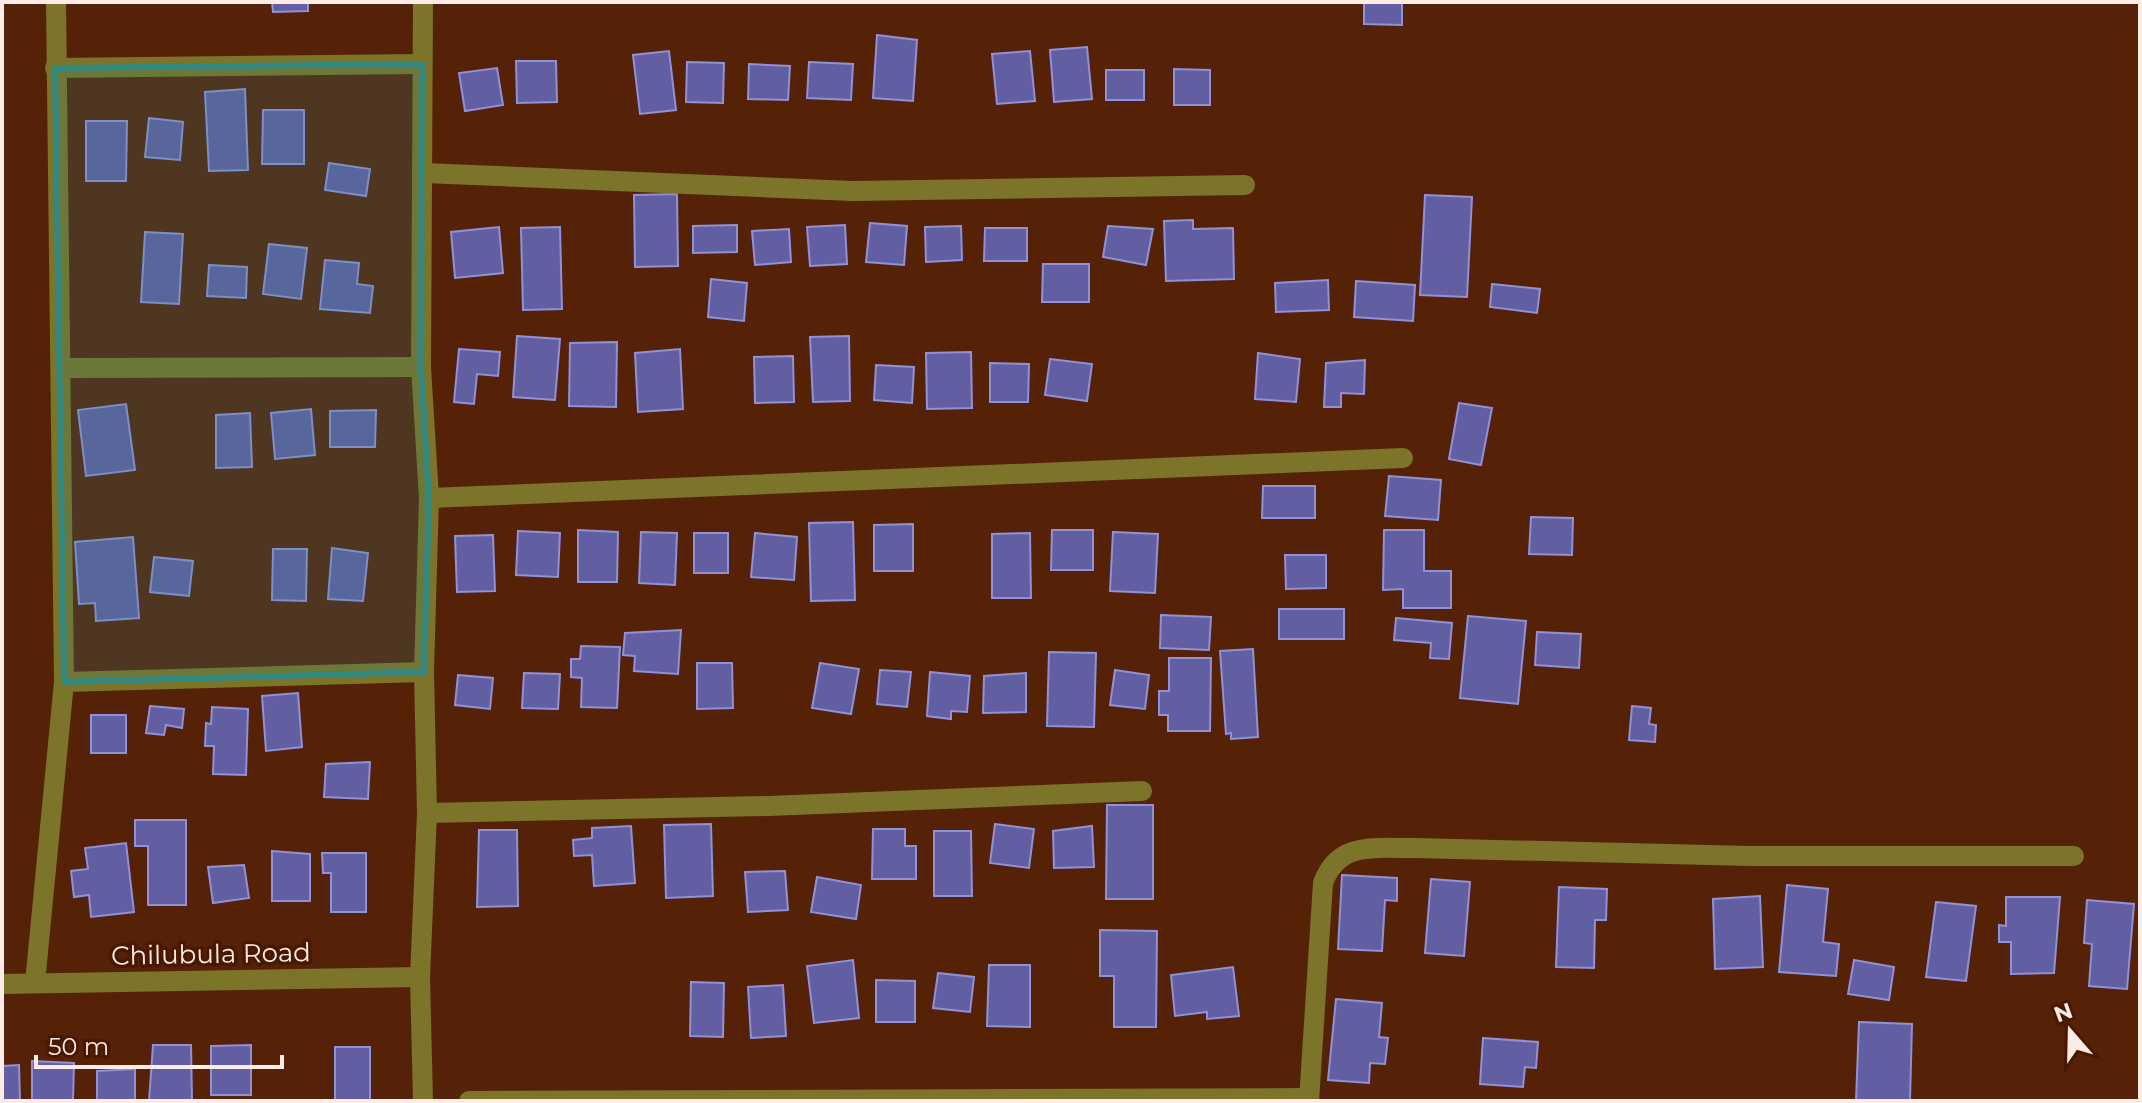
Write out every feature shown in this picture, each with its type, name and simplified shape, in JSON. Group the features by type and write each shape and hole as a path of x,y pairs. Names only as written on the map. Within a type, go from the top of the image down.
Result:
{"street":[{"path":"35,983 64,682 56,2"},
{"path":"423,2 421,367 429,498 424,672 427,813 420,977 423,1101"},
{"path":"55,68 422,64"},
{"path":"424,173 853,191 1245,185"},
{"path":"62,368 421,367"},
{"path":"429,498 1403,458"},
{"path":"64,682 424,672"},
{"path":"427,813 769,806 1142,791"},
{"path":"469,1101 1309,1100 1323,883 1329,866 1341,855 1363,849 1415,848 1750,856 2074,856"},
{"name":"Chilubula Road","path":"2,984 420,977"}],"highlighted area":[{"path":"422,64 421,367 429,498 424,672 64,682 55,68"}],"building":[{"path":"272,2 308,2 308,11 273,12"},
{"path":"1364,2 1402,2 1402,25 1364,24"},
{"path":"877,35 917,40 913,101 873,98"},
{"path":"1087,47 1092,99 1054,102 1050,50"},
{"path":"669,51 676,110 640,114 633,55"},
{"path":"1030,51 1035,101 997,104 992,54"},
{"path":"516,61 556,61 557,102 517,103"},
{"path":"687,62 724,63 723,103 686,102"},
{"path":"809,62 853,64 851,100 807,98"},
{"path":"749,64 790,66 788,100 748,99"},
{"path":"497,68 503,105 465,111 459,73"},
{"path":"1174,69 1210,70 1210,105 1174,105"},
{"path":"1106,70 1144,70 1144,100 1106,100"},
{"path":"245,89 248,170 209,171 205,92"},
{"path":"263,110 304,110 304,164 262,164"},
{"path":"149,118 183,122 180,160 145,157"},
{"path":"86,121 127,121 126,181 86,181"},
{"path":"329,163 370,169 366,196 325,190"},
{"path":"677,194 678,266 635,267 634,195"},
{"path":"1425,195 1472,197 1467,297 1420,295"},
{"path":"1193,220 1193,229 1233,228 1234,279 1166,281 1164,221"},
{"path":"870,223 907,226 904,265 866,262"},
{"path":"737,225 737,252 693,253 693,226"},
{"path":"845,225 847,264 810,266 807,227"},
{"path":"961,226 962,260 926,262 925,227"},
{"path":"1108,226 1153,229 1146,265 1103,257"},
{"path":"499,227 503,273 455,278 451,232"},
{"path":"560,227 562,309 523,310 521,228"},
{"path":"985,228 1027,228 1027,261 984,261"},
{"path":"789,229 791,262 755,265 752,231"},
{"path":"145,232 183,234 179,304 141,302"},
{"path":"269,244 307,248 301,299 263,294"},
{"path":"325,260 359,263 357,284 373,286 370,313 320,309"},
{"path":"1043,264 1089,264 1089,302 1042,302"},
{"path":"209,265 247,267 246,298 207,296"},
{"path":"711,279 747,283 744,321 708,317"},
{"path":"1328,280 1329,310 1276,312 1275,283"},
{"path":"1356,281 1415,285 1413,321 1354,317"},
{"path":"1492,284 1540,289 1537,313 1490,307"},
{"path":"517,336 560,339 555,400 513,397"},
{"path":"849,336 850,401 813,402 810,337"},
{"path":"617,342 616,407 569,406 570,343"},
{"path":"459,349 500,352 498,376 477,374 474,404 454,402"},
{"path":"680,349 683,409 638,412 635,353"},
{"path":"971,352 972,408 927,409 926,353"},
{"path":"1258,353 1300,359 1296,402 1255,399"},
{"path":"793,356 794,402 755,403 754,357"},
{"path":"1050,359 1092,364 1087,401 1045,395"},
{"path":"1365,360 1364,394 1341,393 1341,407 1324,407 1326,363"},
{"path":"990,363 1029,364 1028,402 990,402"},
{"path":"876,365 914,367 912,403 874,400"},
{"path":"1459,403 1492,408 1481,465 1449,459"},
{"path":"126,404 135,470 86,476 78,410"},
{"path":"311,409 315,455 275,459 271,413"},
{"path":"376,410 375,447 330,447 330,411"},
{"path":"250,413 252,467 216,468 216,415"},
{"path":"1389,476 1441,480 1438,520 1385,516"},
{"path":"1263,486 1315,486 1315,518 1262,518"},
{"path":"1531,517 1573,518 1572,555 1529,554"},
{"path":"853,522 855,600 811,601 809,523"},
{"path":"913,524 913,571 874,571 874,525"},
{"path":"578,530 618,532 617,582 578,582"},
{"path":"1052,530 1093,530 1093,570 1051,570"},
{"path":"1384,530 1424,530 1424,571 1451,571 1451,608 1403,608 1403,589 1383,590"},
{"path":"518,531 560,533 558,577 516,575"},
{"path":"641,532 677,533 675,585 639,583"},
{"path":"1113,532 1158,534 1155,593 1110,591"},
{"path":"694,533 728,533 728,573 694,573"},
{"path":"755,533 797,537 794,580 751,577"},
{"path":"1030,533 1031,598 992,598 992,534"},
{"path":"493,535 495,591 457,592 455,536"},
{"path":"133,537 139,618 96,621 95,603 79,604 75,542"},
{"path":"332,548 368,553 363,601 328,599"},
{"path":"273,549 307,549 306,601 272,600"},
{"path":"1285,555 1326,555 1326,588 1286,589"},
{"path":"154,557 193,561 189,596 150,592"},
{"path":"1279,609 1344,609 1344,639 1279,639"},
{"path":"1161,615 1211,617 1209,650 1160,648"},
{"path":"1468,616 1526,621 1518,704 1460,698"},
{"path":"1396,618 1452,623 1449,659 1430,658 1431,643 1394,640"},
{"path":"681,630 678,674 634,671 635,656 623,655 625,633"},
{"path":"1537,632 1581,634 1579,668 1535,665"},
{"path":"581,646 620,647 617,708 581,707 582,678 571,677 571,659 580,659"},
{"path":"1253,649 1258,737 1231,739 1231,733 1226,734 1220,651"},
{"path":"1049,652 1096,653 1094,727 1047,726"},
{"path":"1169,658 1211,658 1210,731 1168,731 1168,715 1159,715 1159,691 1169,691"},
{"path":"697,663 732,663 733,708 697,709"},
{"path":"820,663 859,669 851,714 812,708"},
{"path":"880,670 911,672 907,707 877,704"},
{"path":"1115,670 1149,675 1145,709 1110,705"},
{"path":"930,672 970,676 967,712 951,711 951,719 927,716"},
{"path":"524,673 560,674 558,709 522,708"},
{"path":"1026,673 1026,712 983,713 984,676"},
{"path":"458,675 493,678 490,709 455,705"},
{"path":"298,693 302,747 266,751 262,696"},
{"path":"150,706 184,709 182,728 166,725 164,735 146,733"},
{"path":"1632,706 1651,708 1649,724 1656,725 1655,742 1629,740"},
{"path":"212,707 248,709 246,775 213,774 214,746 205,746 206,723 211,724"},
{"path":"91,715 126,715 126,753 91,753"},
{"path":"370,762 368,799 324,797 326,764"},
{"path":"1107,805 1153,805 1153,899 1106,899"},
{"path":"135,820 186,820 186,905 148,905 148,846 135,846"},
{"path":"711,824 713,896 666,898 664,825"},
{"path":"995,824 1034,829 1029,868 990,863"},
{"path":"631,826 635,883 594,886 592,855 574,856 573,840 592,838 592,828"},
{"path":"1092,826 1094,867 1054,868 1053,831"},
{"path":"873,829 905,829 905,846 916,846 916,879 872,879"},
{"path":"479,830 517,830 518,906 477,907"},
{"path":"934,831 971,831 972,896 934,896"},
{"path":"126,843 134,912 91,917 89,895 74,897 71,871 88,869 85,848"},
{"path":"272,851 310,854 310,901 272,901"},
{"path":"322,853 366,853 366,912 331,912 331,873 323,873"},
{"path":"244,865 249,898 213,903 208,867"},
{"path":"785,871 788,910 748,912 745,872"},
{"path":"1342,875 1397,878 1397,901 1385,900 1382,951 1338,949"},
{"path":"817,877 861,885 856,919 811,912"},
{"path":"1431,879 1470,882 1464,956 1425,953"},
{"path":"1787,885 1828,889 1823,942 1839,944 1836,976 1779,972"},
{"path":"1559,887 1607,889 1606,920 1595,920 1594,968 1556,967"},
{"path":"1760,896 1763,967 1715,969 1713,899"},
{"path":"2006,897 2060,897 2054,973 2011,974 2011,942 1999,942 1999,925 2006,926"},
{"path":"2087,900 2134,904 2127,989 2089,986 2092,944 2084,943"},
{"path":"1936,902 1976,906 1966,981 1926,977"},
{"path":"1100,930 1157,931 1156,1027 1114,1027 1114,976 1100,976"},
{"path":"853,960 859,1018 814,1023 807,966"},
{"path":"1854,960 1894,967 1889,1000 1848,994"},
{"path":"989,965 1030,965 1030,1027 987,1026"},
{"path":"1233,967 1239,1016 1207,1019 1207,1012 1175,1016 1171,975"},
{"path":"938,973 974,977 970,1012 933,1008"},
{"path":"876,980 915,981 915,1022 876,1022"},
{"path":"691,982 724,983 723,1037 690,1036"},
{"path":"783,985 786,1036 751,1038 748,987"},
{"path":"1336,999 1382,1003 1379,1037 1388,1038 1385,1064 1370,1063 1369,1083 1328,1080"},
{"path":"1859,1022 1912,1024 1910,1100 1856,1101"},
{"path":"1483,1038 1538,1042 1536,1068 1525,1067 1523,1087 1480,1084"},
{"path":"153,1045 191,1045 192,1101 149,1101"},
{"path":"251,1045 251,1095 211,1095 211,1046"},
{"path":"335,1047 370,1047 370,1101 335,1101"},
{"path":"32,1061 74,1063 73,1101 32,1101"},
{"path":"19,1065 20,1101 2,1101 2,1066"},
{"path":"135,1069 135,1101 97,1101 97,1071"}]}
